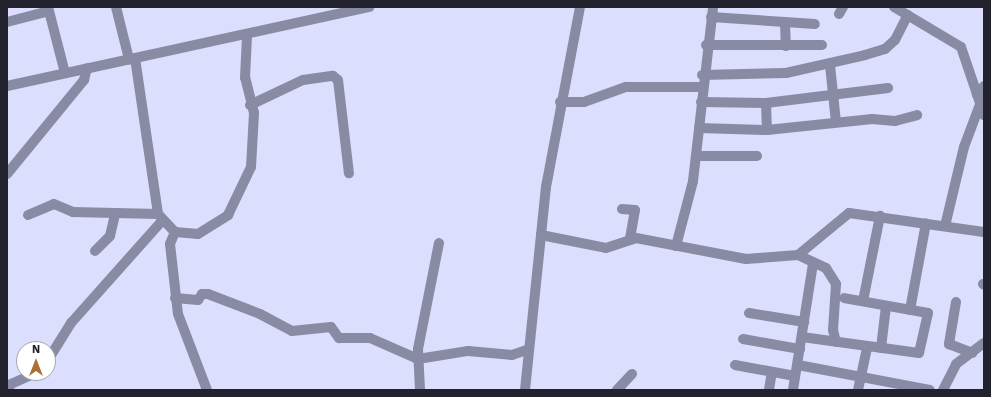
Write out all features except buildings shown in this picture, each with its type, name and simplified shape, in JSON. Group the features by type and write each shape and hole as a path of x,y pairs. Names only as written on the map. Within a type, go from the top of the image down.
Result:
{"street":[{"path":"116,7 132,58 160,218"},
{"path":"7,86 132,58 247,35 344,10 370,7"},
{"path":"525,390 541,235 560,102 580,7"},
{"path":"896,7 961,47 981,90 982,111 964,147 945,226"},
{"path":"7,22 48,9 65,73"},
{"path":"676,246 696,156 702,75 712,12 785,23 815,24"},
{"path":"702,75 743,76 830,65 885,49 895,40 908,15"},
{"path":"785,23 786,46"},
{"path":"28,215 54,204 73,212 115,215 129,211 160,218 175,232 208,230 228,215 254,156 254,113 250,105 245,78 247,35"},
{"path":"706,45 822,45"},
{"path":"830,65 836,122"},
{"path":"7,174 84,80 87,68"},
{"path":"250,105 303,80 333,76 338,80 349,173"},
{"path":"560,102 584,102 626,87 702,87"},
{"path":"701,102 766,103 888,88"},
{"path":"766,103 767,130"},
{"path":"698,128 767,130 836,122 895,121 917,115"},
{"path":"696,156 757,156"},
{"path":"622,209 635,210 630,239"},
{"path":"541,235 606,248 630,239 746,259 798,255 850,213 880,216 984,232"},
{"path":"95,251 110,236 115,215"},
{"path":"863,301 880,216"},
{"path":"56,347 71,323 160,218"},
{"path":"910,310 926,223"},
{"path":"175,232 170,244 175,298 181,326 207,390"},
{"path":"420,390 418,359 421,324 439,243"},
{"path":"798,255 813,264 826,268 836,284 833,330 836,342"},
{"path":"793,390 813,264"},
{"path":"175,298 198,300 202,294 208,294 260,314 292,331 332,327 339,338 370,338 418,359 468,351 512,355 529,349"},
{"path":"802,337 867,348 881,348 919,353 928,313 844,298"},
{"path":"956,302 949,344 972,352"},
{"path":"881,348 886,306"},
{"path":"749,313 804,322"},
{"path":"743,340 800,349"},
{"path":"943,390 956,364 984,343"},
{"path":"858,390 867,348"},
{"path":"734,365 796,376"},
{"path":"798,365 930,390"},
{"path":"769,390 772,372"},
{"path":"617,390 632,374"},
{"path":"7,390 11,384 18,381"}]}
